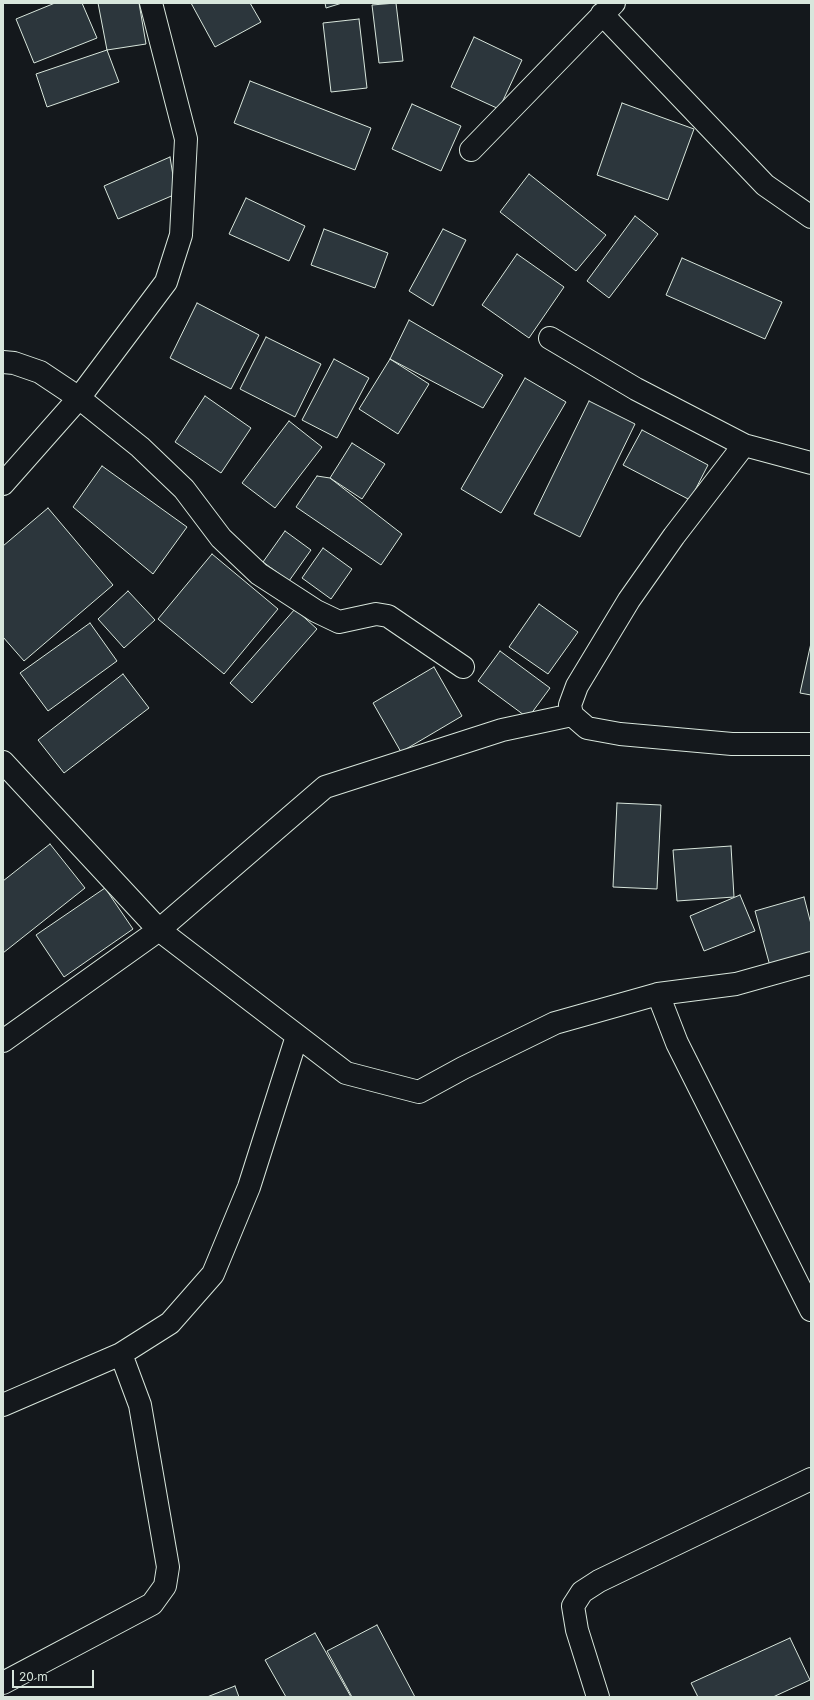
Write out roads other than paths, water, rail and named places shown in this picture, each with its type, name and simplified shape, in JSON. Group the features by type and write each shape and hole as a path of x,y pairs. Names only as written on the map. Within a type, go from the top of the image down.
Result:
{"street":[{"path":"3,484 79,398 166,282 182,235 186,139 152,3"},
{"path":"471,150 608,9 765,185 811,217"},
{"path":"550,338 636,389 744,445 811,463"},
{"path":"3,362 14,363 40,372 79,398 140,447 184,488 221,538 259,574 316,611 339,622 376,614 388,616 462,668"},
{"path":"744,445 674,536 629,600 577,686 570,705 572,716 587,728 620,734 732,744 811,744"},
{"path":"3,1041 159,930 325,787 502,730 572,716"},
{"path":"3,762 159,930 346,1073 419,1092 463,1068 555,1023 658,994 736,984 811,962"},
{"path":"658,994 677,1043 811,1310"},
{"path":"3,1405 121,1354 170,1322 212,1274 249,1187 297,1036"},
{"path":"3,1683 152,1604 165,1586 168,1567 140,1405 121,1354"},
{"path":"598,1697 577,1630 573,1606 582,1592 598,1581 811,1480"}]}
